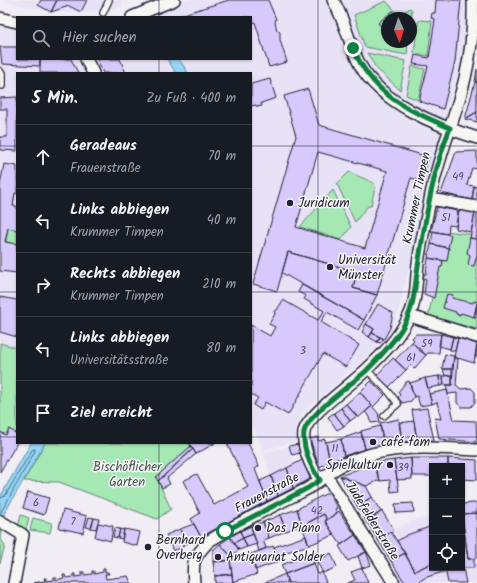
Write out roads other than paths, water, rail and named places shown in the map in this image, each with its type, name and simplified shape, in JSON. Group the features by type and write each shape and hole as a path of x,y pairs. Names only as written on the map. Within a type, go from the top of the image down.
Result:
{"street":[{"path":"135,16 174,0"},
{"path":"333,0 339,10 360,64 377,86 407,108 450,128 477,138"},
{"name":"Krummer Timpen","path":"323,477 313,470 305,445 304,432 307,425 319,411 367,370 396,338 410,316 414,301 430,199 443,147 465,78 472,42 473,0"},
{"path":"0,18 16,22"},
{"path":"86,60 92,72"},
{"path":"430,199 477,207"},
{"path":"410,316 477,337"},
{"name":"Frauenstraße","path":"194,583 193,563 198,554 209,541 308,488 346,463 394,449 420,448 477,450"},
{"name":"Jüdefelderstraße","path":"323,477 392,580"},
{"path":"3,523 23,535 14,583"}],"lane":[{"path":"103,13 109,0"},
{"path":"0,71 2,74 2,86"},
{"path":"367,370 389,392 398,404 384,416"}],"water":[{"path":"168,60 180,60 187,72 175,72"},
{"path":"30,444 44,444 0,521 0,497"}],"place":[{"name":"Juridicum","path":"290,203"},
{"name":"Universität Münster","path":"330,267"},
{"name":"café fam","path":"373,442"},
{"name":"Spielkultur","path":"390,465"},
{"name":"Das Piano","path":"258,528"},
{"name":"Bernhard Overberg","path":"148,547"},
{"name":"Antiquariat Solder","path":"218,557"}],"park label":[{"name":"Bischöflicher Garten","path":"127,474"}]}
